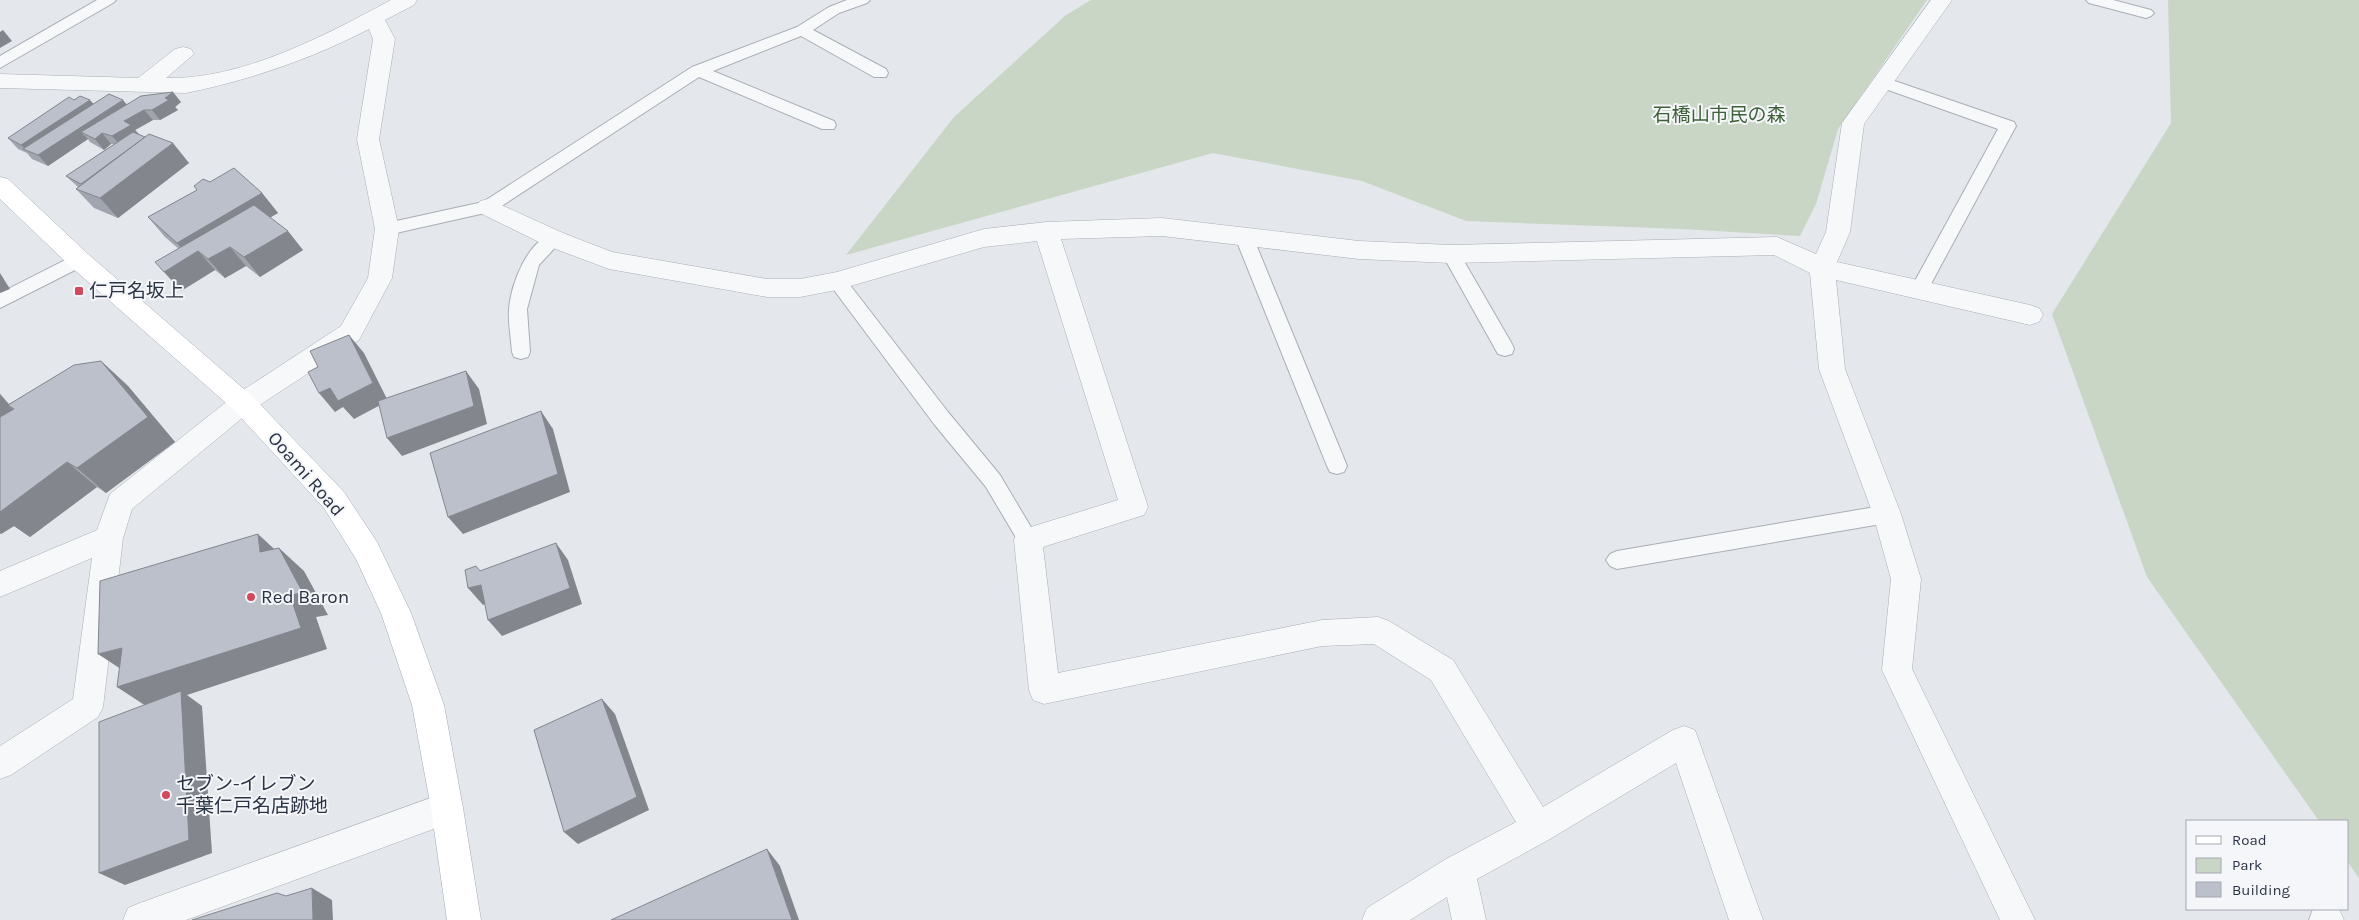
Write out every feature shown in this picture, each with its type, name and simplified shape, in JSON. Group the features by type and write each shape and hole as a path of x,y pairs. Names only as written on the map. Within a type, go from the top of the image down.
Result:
{"main road":[{"name":"Ooami Road","path":"0,184 79,260 243,403 334,500 367,551 396,613 428,705 447,808 464,920"}],"street":[{"path":"0,82 186,86 242,75 287,59 374,19 407,0"},
{"path":"1942,0 1853,123 1838,232 1822,268 1832,370 1887,514 1906,579 1896,670 2018,920"},
{"path":"0,764 87,707 109,538 120,502 243,403 350,333 380,278 387,229 368,139 384,39 374,19"},
{"path":"143,85 184,54"},
{"path":"488,207 554,238 609,260 767,288 800,288 837,281 984,238 1046,231 1162,227 1359,250 1451,254 1777,246 1822,268 2030,315"},
{"path":"1046,231 1134,507 1028,540 1044,690 1322,632 1378,630 1442,670 1538,828"},
{"path":"0,584 109,538"},
{"path":"1379,920 1458,871 1538,828 1684,741 1746,920"},
{"path":"140,920 447,808"},
{"path":"1458,871 1469,920"}],"lane":[{"path":"0,63 108,0"},
{"path":"387,229 488,207 698,70 802,30 834,10 862,0"},
{"path":"2094,0 2146,13"},
{"path":"802,30 880,72"},
{"path":"698,70 828,125"},
{"path":"1882,82 2008,126 1919,290"},
{"path":"1244,236 1337,466"},
{"path":"520,352 518,308 531,262 554,238"},
{"path":"1451,254 1505,349"},
{"path":"0,301 79,260"},
{"path":"837,281 941,418 993,482 1028,540"},
{"path":"1617,560 1887,514"}],"green space":[{"name":"石橋山市民の森","path":"1091,0 1927,0 1838,129 1816,204 1800,236 1682,229 1466,221 1362,181 1213,153 846,255 954,117 1066,15"},
{"path":"2168,0 2359,0 2359,878 2349,863 2349,820 2318,820 2147,577 2052,314 2171,123"}],"building":[{"path":"173,92 165,98 169,100 152,110 144,110 124,121 131,125 112,136 102,133 95,139 81,132 141,96"},
{"path":"109,94 123,100 38,155 23,149"},
{"path":"80,96 90,100 21,145 8,138 69,97 74,100"},
{"path":"133,132 145,137 81,184 66,176"},
{"path":"149,134 173,143 100,198 76,189"},
{"path":"234,168 262,193 177,243 148,217 197,190 194,186 203,179 210,182"},
{"path":"254,205 288,231 244,257 230,247 208,259 198,251 164,272 155,262"},
{"path":"349,335 373,383 338,401 330,388 319,393 308,372 318,367 310,351"},
{"path":"101,361 148,417 77,468 67,462 0,512 0,417 14,409 8,405 74,365"},
{"path":"466,371 474,406 387,438 378,401"},
{"path":"541,411 558,474 448,517 430,453"},
{"path":"258,534 260,552 279,548 303,593 290,595 301,628 117,687 122,648 98,654 100,581"},
{"path":"556,543 570,588 488,620 481,585 468,588 465,570 476,566 480,571"},
{"name":"セブン-イレブン 千葉仁戸名店跡地","path":"181,691 189,840 99,873 99,722"},
{"path":"602,699 637,797 564,832 534,730"},
{"path":"767,849 792,920 611,920"},
{"path":"312,888 313,920 192,920 277,893 286,896"}],"place":[{"name":"仁戸名坂上","path":"79,291"},
{"name":"Red Baron","path":"251,597"},
{"name":"セブン-イレブン 千葉仁戸名店跡地","path":"166,795"}]}
